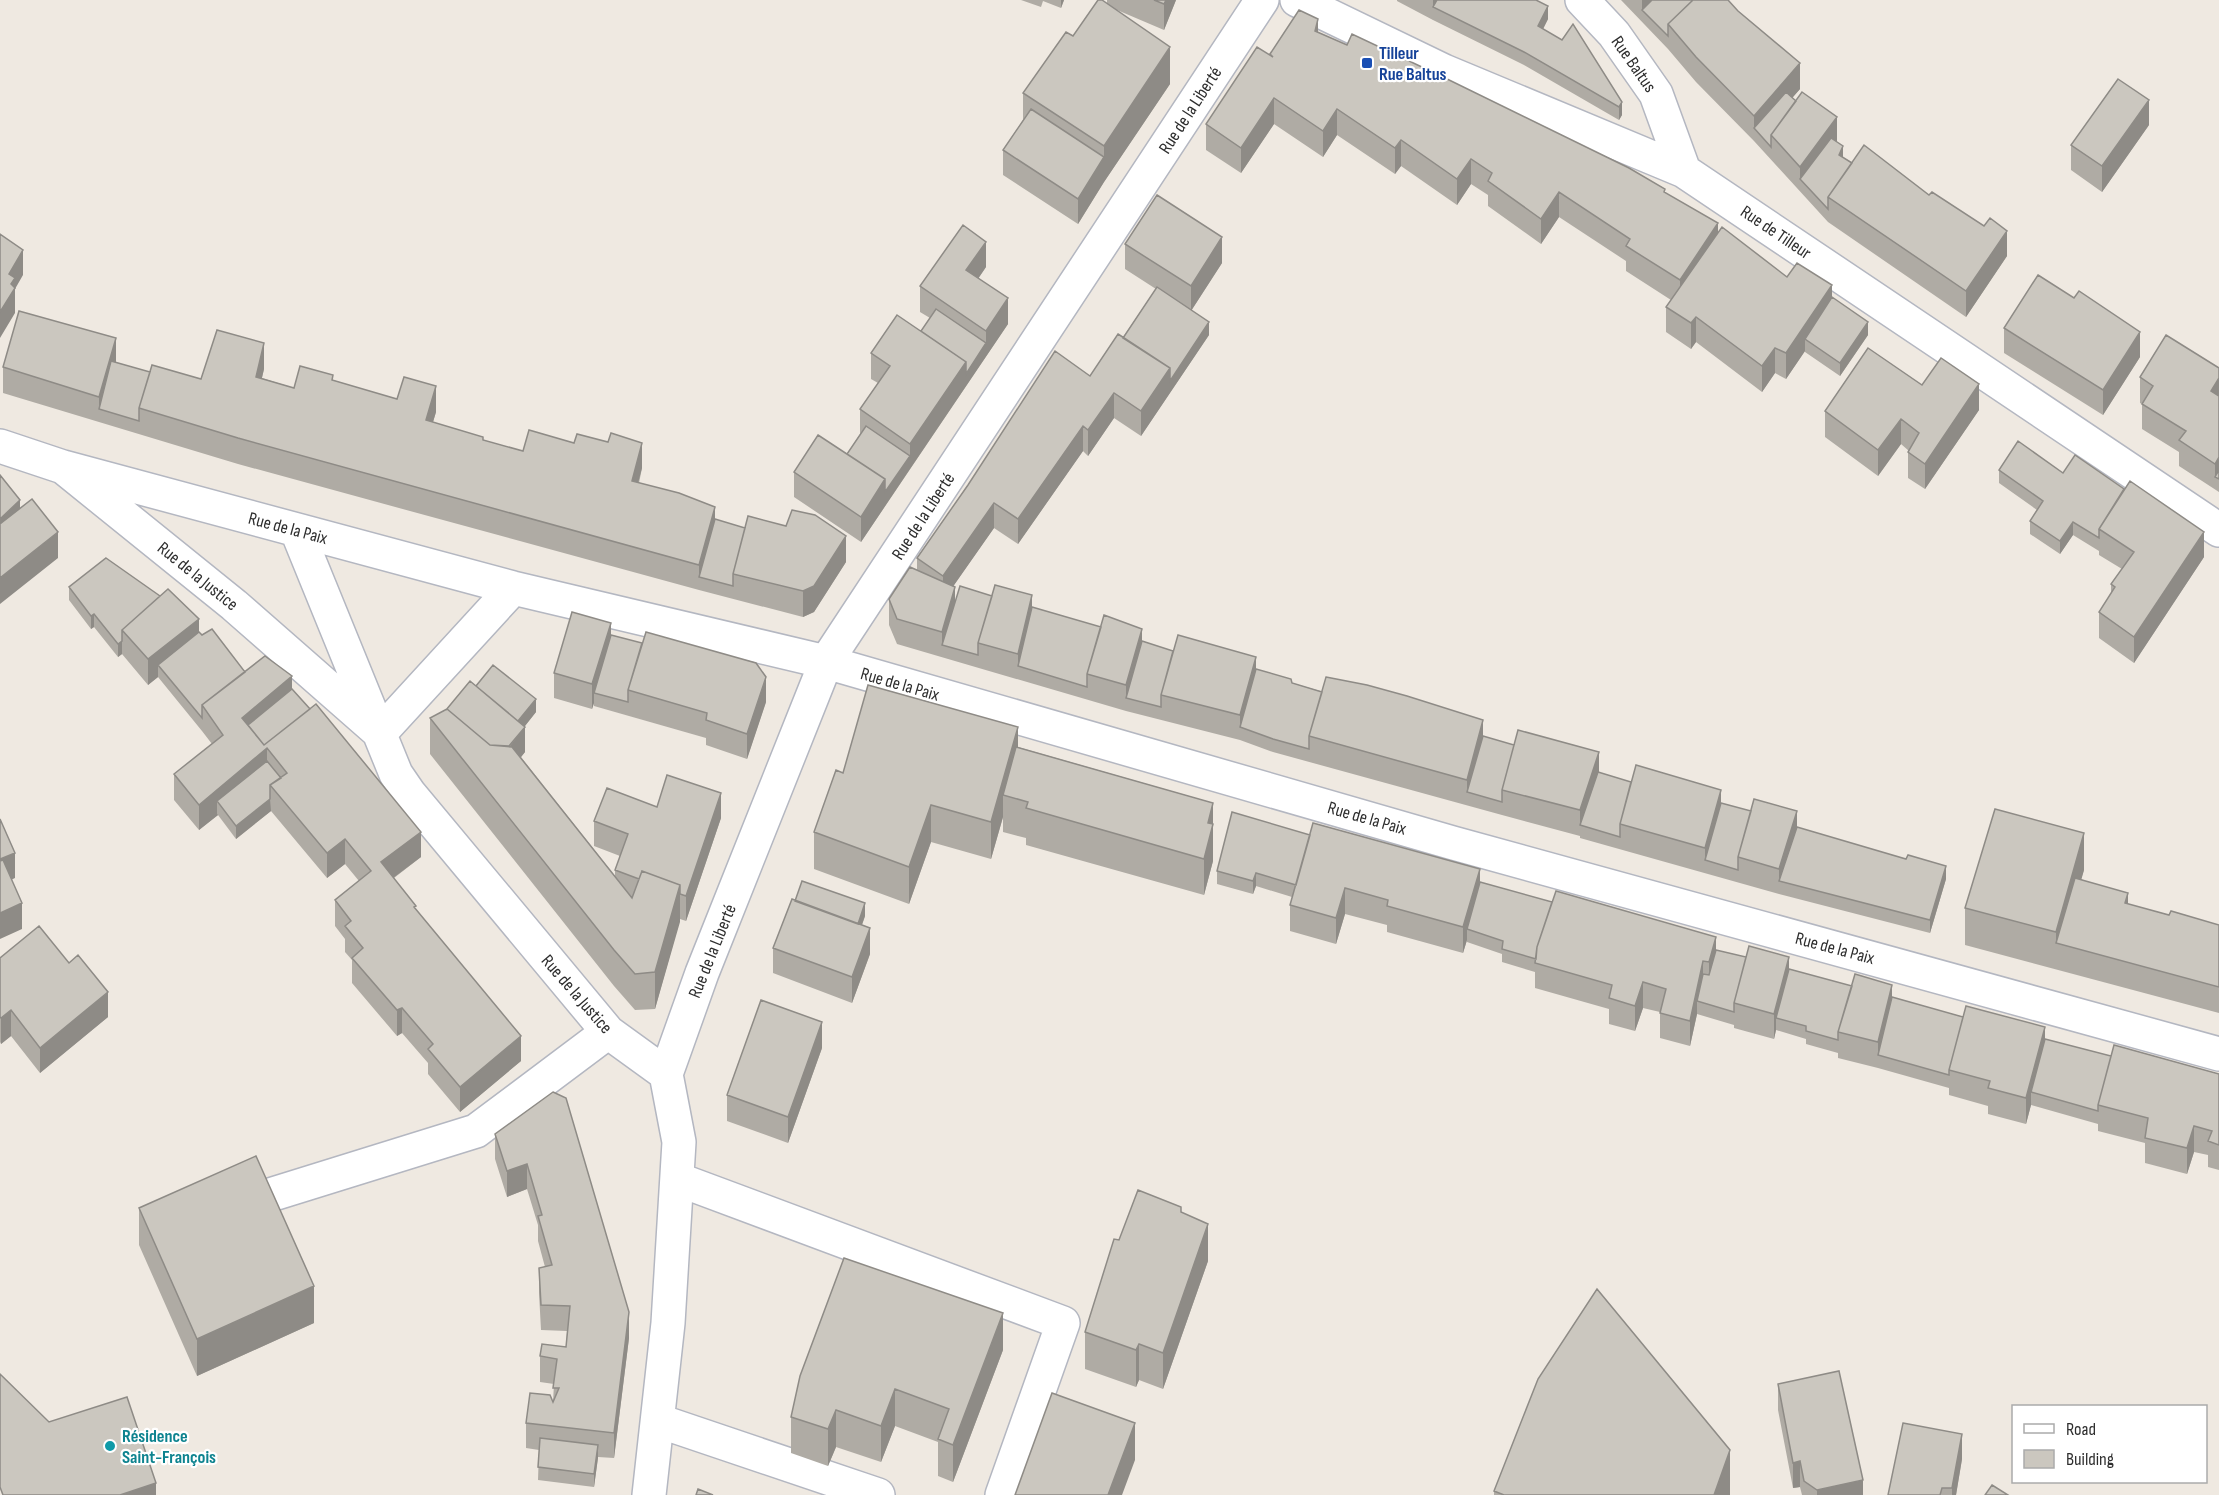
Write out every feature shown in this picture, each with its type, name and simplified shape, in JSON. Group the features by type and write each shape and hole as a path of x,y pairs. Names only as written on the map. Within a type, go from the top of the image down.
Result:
{"street":[{"name":"Rue de la Liberté","path":"666,1074 702,973 826,662 1263,0"},
{"name":"Rue de Tilleur","path":"1297,0 1444,70 1684,171 2219,530"},
{"name":"Rue Baltus","path":"1582,0 1614,34 1656,94 1684,171"},
{"name":"Rue de la Justice","path":"0,446 63,466 234,605 380,733"},
{"name":"Rue de la Paix","path":"63,466 513,588 826,662 1453,843 2219,1054"},
{"name":"Rue de la Justice","path":"297,531 396,774 409,793 608,1032 666,1074"},
{"path":"380,733 513,588"},
{"path":"270,1195 476,1131 608,1032"},
{"path":"649,1495 659,1421 668,1323 679,1142 666,1074"},
{"path":"677,1179 1063,1323 1002,1495"},
{"path":"659,1421 878,1495"}],"building":[{"path":"1098,0 1102,0 1170,47 1104,146 1023,93 1066,32 1073,36"},
{"path":"1154,0 1166,0 1164,4"},
{"path":"1437,0 1536,0 1548,6 1538,26 1562,40 1573,24 1622,102 1619,107 1524,52 1433,7"},
{"path":"1652,0 1693,0 1668,24 1668,36 1642,10"},
{"path":"1693,0 1728,0 1800,63 1754,116 1696,57 1668,24"},
{"path":"1299,10 1318,19 1315,31 1347,45 1352,34 1443,77 1629,168 1665,189 1664,192 1718,223 1680,280 1626,246 1630,239 1559,192 1541,219 1488,181 1492,173 1471,159 1457,179 1401,140 1395,148 1337,109 1323,131 1274,98 1241,148 1206,124 1257,47 1273,57 1270,54"},
{"path":"2118,79 2149,100 2102,166 2071,145"},
{"path":"1786,92 1796,101 1771,135 1771,147 1754,128"},
{"path":"1802,92 1837,117 1800,167 1771,135"},
{"path":"1031,109 1104,157 1078,199 1003,150"},
{"path":"1831,138 1843,146 1839,155 1852,163 1828,197 1828,209 1800,179"},
{"path":"1864,145 1929,195 1932,192 1984,226 1990,218 2007,231 1966,291 1828,197"},
{"path":"1157,195 1222,237 1191,286 1125,244"},
{"path":"963,225 986,242 966,270 1008,298 986,331 920,286"},
{"path":"1722,227 1787,277 1797,263 1832,285 1786,353 1775,348 1762,366 1696,317 1691,323 1666,307"},
{"path":"0,234 23,250 9,274 15,278 11,284 15,288 0,312"},
{"path":"2038,275 2074,298 2079,291 2140,332 2103,390 2004,328"},
{"path":"1157,287 1209,322 1170,381 1170,368 1123,338"},
{"path":"1832,297 1868,322 1840,363 1805,339"},
{"path":"936,309 986,343 966,374 966,362 921,331"},
{"path":"19,311 116,338 99,397 3,367"},
{"path":"897,315 966,362 910,444 860,409 890,366 871,353"},
{"path":"217,330 264,343 256,377 294,388 300,366 333,375 332,380 397,399 404,377 436,386 426,420 523,451 529,430 574,443 577,434 608,442 611,433 642,443 632,481 679,493 715,507 699,565 238,438 139,408 152,365 201,379"},
{"path":"1118,334 1170,368 1141,411 1114,393 1088,430 1083,426 1018,519 994,503 943,576 917,558 968,485 1055,351 1090,376"},
{"path":"2166,335 2219,368 2219,378 2211,391 2219,396 2219,457 2215,464 2179,440 2186,431 2142,404 2153,386 2140,377"},
{"path":"1868,348 1922,385 1941,358 1979,384 1925,464 1908,452 1919,433 1901,419 1878,450 1825,411"},
{"path":"111,361 150,372 139,408 139,421 99,409"},
{"path":"866,426 910,456 885,492 885,479 847,454"},
{"path":"818,435 885,479 861,517 794,472"},
{"path":"2018,441 2063,473 2075,455 2124,489 2099,529 2099,538 2073,522 2060,541 2030,521 2043,501 1999,470"},
{"path":"0,475 20,500 0,519"},
{"path":"2130,481 2204,532 2134,637 2099,612 2115,587 2111,584 2134,552 2099,529"},
{"path":"32,499 58,532 0,578 0,524"},
{"path":"792,510 815,515 846,536 814,586 803,591 733,574 748,516 786,526"},
{"path":"715,519 745,528 733,574 733,586 699,577"},
{"path":"106,558 160,596 122,630 122,641 118,644 94,614 91,616 69,587"},
{"path":"910,567 955,587 942,632 897,619 889,599"},
{"path":"995,585 1032,595 1018,654 978,643"},
{"path":"960,586 992,596 978,643 978,655 942,645"},
{"path":"168,589 199,619 148,659 122,630"},
{"path":"1032,607 1101,627 1087,674 1087,687 1018,666"},
{"path":"572,612 611,623 592,684 554,673"},
{"path":"1104,615 1142,629 1126,685 1087,674"},
{"path":"212,629 245,672 202,705 202,718 158,665 199,632 202,635"},
{"path":"646,632 756,663 766,677 747,734 706,720 707,713 628,690"},
{"path":"611,635 642,643 628,690 628,702 594,693"},
{"path":"1178,635 1256,657 1240,715 1161,695"},
{"path":"1142,641 1173,651 1161,695 1161,707 1126,698"},
{"path":"265,656 292,676 242,718 264,745 316,704 421,832 381,862 416,906 414,907 521,1036 460,1087 428,1049 433,1044 402,1008 397,1010 352,958 363,948 345,926 351,921 335,900 371,871 345,839 327,853 270,785 287,773 267,748 199,805 174,774 223,735 202,705"},
{"path":"493,665 536,699 518,721 476,686"},
{"path":"1256,669 1291,679 1292,683 1322,692 1309,736 1309,749 1240,727"},
{"path":"1326,677 1367,685 1483,720 1467,780 1309,736"},
{"path":"470,681 525,727 509,746 490,745 446,710"},
{"path":"868,685 1018,727 991,822 931,805 909,867 814,832 836,770 843,773"},
{"path":"292,689 310,709 264,745 248,725"},
{"path":"447,709 490,745 512,747 632,898 642,871 680,885 655,972 635,974 430,718"},
{"path":"1518,730 1599,752 1580,810 1502,790"},
{"path":"1483,736 1514,745 1502,790 1502,802 1467,792"},
{"path":"1016,747 1213,803 1208,823 1213,824 1204,859 1026,808 1028,802 1003,795"},
{"path":"267,761 281,778 270,785 270,799 236,826 217,801"},
{"path":"1636,765 1721,790 1705,848 1620,824"},
{"path":"1598,772 1631,782 1620,824 1620,837 1580,825"},
{"path":"667,775 721,793 686,896 680,894 680,885 642,871 639,879 615,870 628,834 594,821 607,788 657,807"},
{"path":"1754,799 1797,811 1779,869 1738,857"},
{"path":"1721,803 1751,811 1738,857 1738,870 1705,860"},
{"path":"1995,809 2084,833 2056,932 1965,908"},
{"path":"1232,812 1310,835 1296,885 1256,873 1253,881 1217,871"},
{"path":"0,819 15,853 0,859"},
{"path":"1313,823 1480,869 1463,927 1387,906 1388,900 1345,888 1336,918 1290,905"},
{"path":"1797,827 1906,859 1908,855 1946,866 1930,920 1779,881"},
{"path":"3,860 22,903 0,913 0,861"},
{"path":"2075,878 2128,893 2125,903 2169,915 2171,911 2219,925 2219,987 2056,943"},
{"path":"802,881 865,903 858,924 795,901"},
{"path":"1480,882 1552,902 1537,947 1536,959 1502,949 1503,941 1467,929"},
{"path":"1556,891 1716,937 1709,962 1703,961 1690,1021 1660,1013 1666,989 1643,982 1635,1006 1609,998 1612,985 1535,963 1537,947"},
{"path":"792,899 870,928 852,977 773,948"},
{"path":"39,926 69,963 78,955 108,992 40,1048 11,1010 0,1017 0,958"},
{"path":"1749,946 1789,957 1774,1014 1734,1003"},
{"path":"1716,950 1746,957 1734,1003 1734,1012 1697,1001 1703,974 1709,975"},
{"path":"1789,969 1852,986 1838,1032 1838,1040 1806,1031 1806,1026 1776,1018"},
{"path":"1855,974 1892,985 1878,1042 1838,1032"},
{"path":"1892,997 1963,1017 1949,1075 1878,1055"},
{"path":"761,1000 822,1022 788,1117 727,1095"},
{"path":"1966,1006 2045,1027 2026,1098 1988,1088 1990,1081 1949,1070"},
{"path":"2045,1039 2111,1056 2098,1111 2031,1092"},
{"path":"2114,1045 2219,1074 2219,1145 2208,1141 2212,1131 2194,1126 2187,1148 2145,1138 2148,1118 2098,1105"},
{"path":"553,1092 566,1098 629,1312 614,1433 526,1423 530,1393 550,1395 553,1402 559,1388 553,1388 557,1359 540,1356 542,1344 566,1347 570,1306 541,1305 539,1268 552,1265 538,1216 542,1215 527,1164 507,1171 495,1134"},
{"path":"256,1156 314,1286 197,1339 139,1208"},
{"path":"1138,1190 1181,1207 1181,1212 1208,1224 1163,1353 1139,1344 1136,1350 1085,1332 1114,1239 1119,1240"},
{"path":"844,1258 1003,1313 953,1445 938,1439 949,1409 895,1389 881,1426 836,1410 828,1429 791,1417 800,1376"},
{"path":"1597,1289 1730,1450 1714,1495 1504,1495 1494,1491 1538,1379"},
{"path":"1839,1371 1863,1480 1817,1490 1804,1481 1800,1461 1793,1463 1778,1384"},
{"path":"0,1374 49,1422 127,1397 156,1483 120,1495 3,1495 0,1487"},
{"path":"1052,1393 1135,1423 1108,1495 1015,1495"},
{"path":"1903,1423 1962,1434 1952,1488 1942,1488 1940,1495 1888,1495"},
{"path":"540,1438 598,1445 594,1474 538,1467"},
{"path":"1992,1485 2008,1495 1985,1495"},
{"path":"698,1489 713,1495 696,1495"}],"place":[{"name":"Tilleur Rue Baltus","path":"1367,63"},
{"name":"Résidence Saint-François","path":"110,1446"}]}
